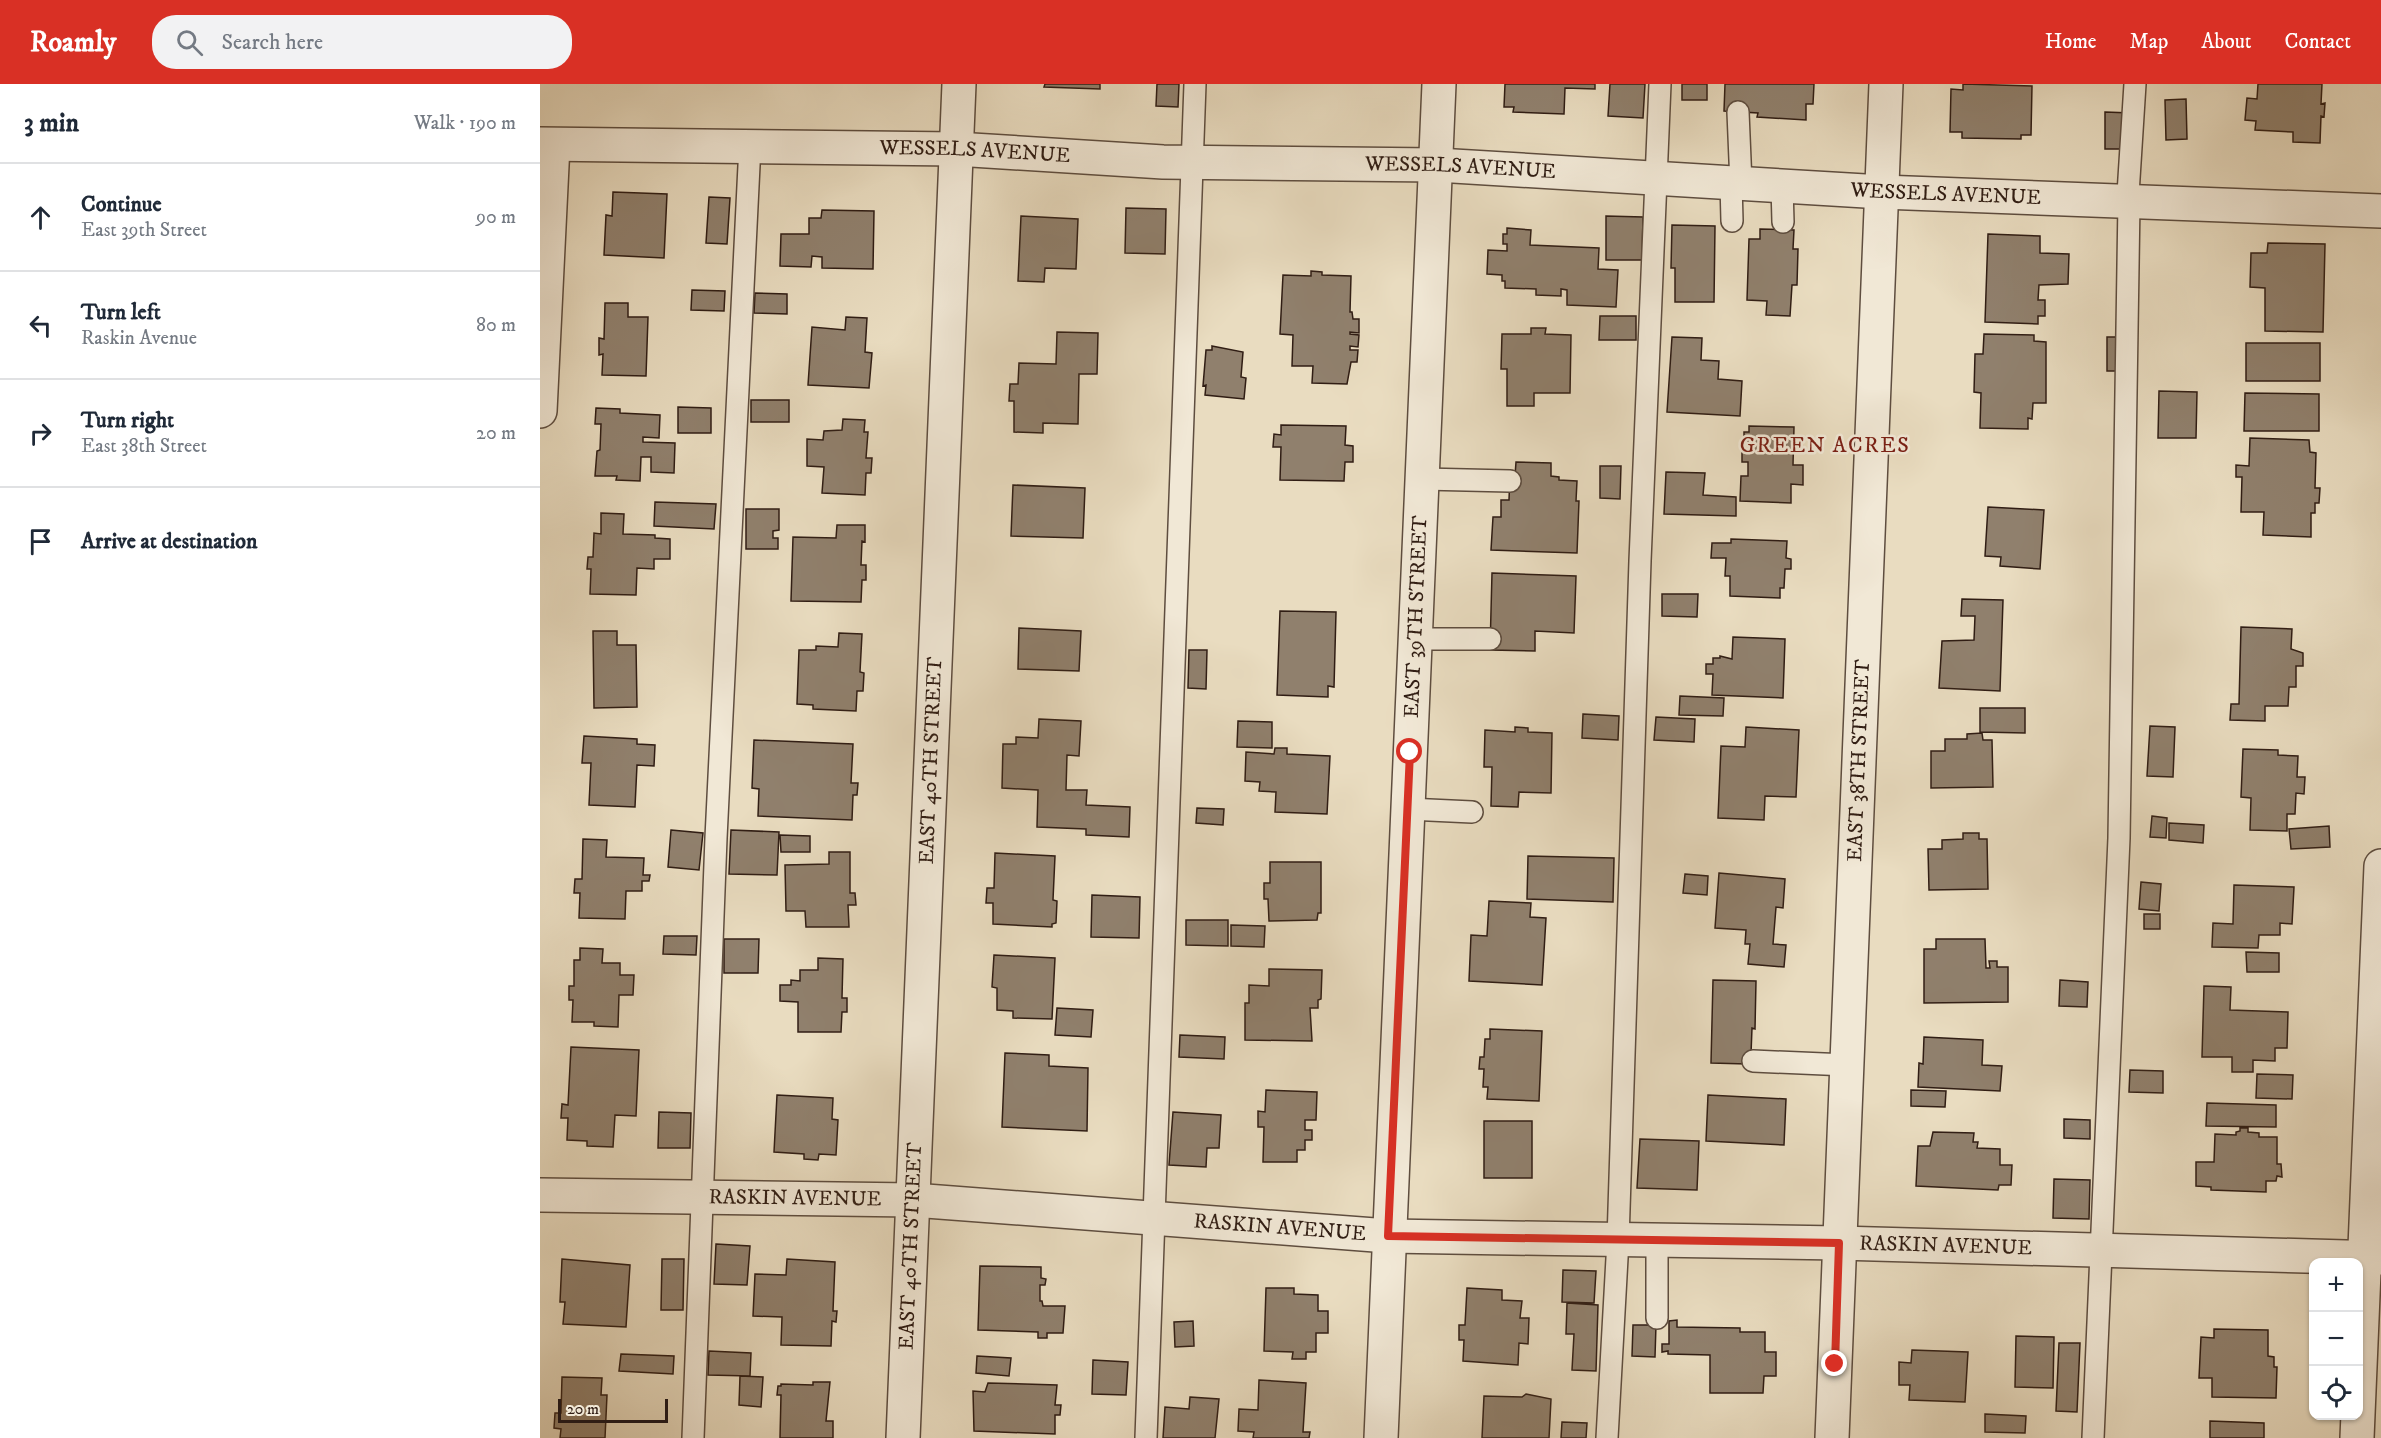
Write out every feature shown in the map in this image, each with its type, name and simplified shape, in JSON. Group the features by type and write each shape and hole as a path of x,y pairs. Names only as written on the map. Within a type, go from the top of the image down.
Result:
{"street":[{"name":"EAST 40TH STREET","path":"903,1438 959,84"},
{"name":"EAST 39TH STREET","path":"1381,1438 1388,1236 1440,84"},
{"name":"EAST 38TH STREET","path":"1832,1438 1886,84"},
{"name":"WESSELS AVENUE","path":"546,144 956,149 1193,162 1437,165 1882,192 2381,211"},
{"path":"540,411 546,144"},
{"path":"2358,1438 2373,1257 2381,866"},
{"name":"RASKIN AVENUE","path":"540,1195 913,1200 1153,1220 1388,1236 1839,1243 2373,1257"}],"lane":[{"path":"1146,1438 1195,84"},
{"path":"1607,1438 1618,1240 1639,572 1660,84"},
{"path":"2093,1438 2119,838 2128,194 2135,84"},
{"path":"1732,221 1736,183 1738,112"},
{"path":"693,1438 716,838 750,145"},
{"path":"1782,186 1783,222"},
{"path":"1423,479 1510,481"},
{"path":"1416,639 1490,639"},
{"path":"1408,809 1472,812"},
{"path":"1753,1061 1847,1065"},
{"path":"1657,1240 1657,1318"}],"building":[{"path":"1045,84 1100,84 1100,89 1044,87"},
{"path":"1157,84 1179,84 1178,107 1156,106"},
{"path":"1505,84 1595,84 1595,89 1565,88 1564,114 1513,112 1514,107 1504,107"},
{"path":"1610,84 1645,84 1643,118 1608,116"},
{"path":"1682,84 1707,84 1707,100 1682,100"},
{"path":"1725,84 1814,84 1813,104 1806,104 1806,120 1757,117 1758,113 1724,111"},
{"path":"1963,84 2032,86 2031,135 2021,135 2021,139 1962,138 1962,132 1950,132 1951,89 1963,90"},
{"path":"2258,84 2322,84 2321,104 2325,103 2324,117 2321,116 2320,143 2293,142 2293,132 2255,130 2256,121 2245,120 2247,98 2257,99"},
{"path":"2186,99 2187,139 2166,140 2165,100"},
{"path":"2105,112 2131,113 2129,149 2105,149"},
{"path":"613,192 667,194 664,258 604,255 606,215 612,216"},
{"path":"709,197 730,198 727,244 706,243"},
{"path":"1126,208 1166,209 1165,254 1125,253"},
{"path":"822,210 874,211 873,269 822,268 822,257 812,256 811,267 780,266 781,234 809,234 809,218 821,218"},
{"path":"1021,216 1078,219 1076,269 1045,268 1044,282 1018,281"},
{"path":"1606,216 1643,217 1642,260 1606,260"},
{"path":"1672,225 1715,226 1714,302 1675,302 1675,268 1671,268"},
{"path":"1507,228 1531,230 1530,245 1599,248 1598,269 1618,270 1616,307 1567,305 1567,290 1561,289 1561,296 1536,295 1536,289 1505,288 1502,275 1487,274 1488,250 1507,251 1507,244 1503,244 1503,234 1507,234"},
{"path":"1760,229 1794,230 1793,249 1798,249 1797,285 1792,285 1790,316 1766,315 1767,301 1747,300 1749,239 1760,239"},
{"path":"1988,234 2040,236 2040,253 2069,254 2068,284 2039,285 2038,300 2045,300 2045,316 2038,316 2038,324 1985,322"},
{"path":"2268,243 2325,244 2323,332 2265,331 2265,288 2250,287 2251,253 2267,253"},
{"path":"1311,271 1322,272 1322,275 1351,276 1350,312 1352,312 1353,319 1359,319 1359,333 1350,332 1350,334 1359,335 1358,347 1350,346 1350,350 1358,350 1357,362 1351,362 1347,384 1312,383 1313,366 1292,366 1293,335 1280,334 1283,275 1311,276"},
{"path":"692,290 725,291 724,311 691,310"},
{"path":"755,293 787,294 787,314 754,313"},
{"path":"605,303 628,303 628,317 648,317 646,376 602,375 603,354 599,355 599,338 604,339"},
{"path":"1600,316 1636,316 1636,340 1599,340"},
{"path":"846,317 867,318 865,352 872,353 869,388 808,385 812,327 845,330"},
{"path":"1531,328 1546,328 1545,334 1571,335 1570,393 1534,393 1534,406 1507,406 1507,369 1501,369 1502,334 1531,334"},
{"path":"1057,332 1098,333 1097,374 1079,374 1078,424 1043,423 1043,433 1014,432 1014,401 1009,401 1010,384 1018,384 1019,363 1056,364"},
{"path":"1984,334 2034,335 2034,341 2046,342 2046,403 2033,403 2032,419 2028,418 2028,429 1980,428 1981,393 1974,392 1975,354 1983,354"},
{"path":"1672,337 1702,338 1701,360 1719,361 1718,379 1742,381 1740,416 1667,412"},
{"path":"2107,337 2120,337 2120,371 2107,371"},
{"path":"2246,343 2320,343 2320,381 2246,381"},
{"path":"1212,346 1243,352 1241,377 1246,378 1244,399 1205,395 1206,385 1203,386 1206,350 1212,350"},
{"path":"2159,391 2197,392 2196,438 2158,438"},
{"path":"2245,393 2319,394 2319,431 2244,431"},
{"path":"751,400 789,400 789,422 751,422"},
{"path":"678,407 711,408 711,433 678,433"},
{"path":"596,408 620,409 620,413 660,415 659,438 643,437 643,442 675,443 674,473 651,472 651,457 641,457 640,481 616,480 617,476 595,476 597,451 600,450 601,424 595,424"},
{"path":"843,419 865,420 864,432 868,432 866,458 872,458 871,473 866,473 865,495 822,493 824,467 807,466 807,439 823,440 824,431 842,430"},
{"path":"1281,425 1346,426 1345,445 1353,446 1353,462 1345,462 1344,481 1280,480 1281,447 1273,447 1274,434 1281,435"},
{"path":"1749,426 1794,427 1793,465 1803,465 1803,485 1791,484 1791,503 1740,501 1741,476 1748,476 1748,462 1742,462 1742,452 1749,452 1749,441 1744,441 1744,432 1749,432"},
{"path":"2250,438 2309,440 2310,452 2316,453 2315,488 2320,488 2319,503 2315,503 2315,513 2311,513 2311,537 2263,535 2264,512 2241,512 2242,477 2236,477 2236,465 2249,466"},
{"path":"1516,462 1551,463 1551,476 1559,477 1559,480 1577,481 1576,501 1579,501 1577,553 1491,550 1493,517 1501,517 1501,500 1509,500 1510,475 1515,476"},
{"path":"1600,466 1621,466 1620,499 1600,498"},
{"path":"1666,472 1705,473 1703,495 1736,497 1736,516 1664,514"},
{"path":"1013,485 1085,488 1083,538 1011,536"},
{"path":"655,502 716,504 714,529 654,526"},
{"path":"1988,507 2044,510 2040,569 2000,566 2001,557 1985,556"},
{"path":"746,509 779,509 779,530 773,531 773,538 778,538 778,549 746,549"},
{"path":"601,513 624,514 623,534 655,535 655,538 670,539 670,559 654,559 654,569 637,568 636,595 590,594 591,569 587,569 588,557 593,557 594,533 601,534"},
{"path":"837,525 865,525 861,565 866,565 866,580 862,580 861,602 791,601 793,537 836,538"},
{"path":"1731,539 1787,541 1786,558 1791,559 1791,569 1785,569 1784,588 1780,588 1780,598 1730,596 1730,576 1725,576 1726,558 1711,558 1712,543 1731,543"},
{"path":"1492,573 1576,576 1574,633 1535,631 1535,651 1490,650"},
{"path":"1662,594 1698,594 1697,617 1662,616"},
{"path":"1962,599 2003,600 2000,691 1939,688 1942,641 1974,640 1975,616 1961,616"},
{"path":"1280,611 1336,612 1334,687 1328,686 1328,697 1277,695"},
{"path":"2241,627 2292,629 2291,649 2303,653 2303,666 2296,666 2296,687 2289,687 2288,706 2265,706 2265,721 2230,720 2231,704 2239,704"},
{"path":"1019,628 1081,631 1079,671 1018,669"},
{"path":"593,631 617,631 617,645 636,645 637,707 594,708"},
{"path":"839,633 862,634 860,672 864,673 863,691 857,691 856,711 813,709 813,705 797,704 799,650 816,650 816,646 838,647"},
{"path":"1733,637 1785,639 1783,698 1712,695 1713,674 1706,674 1706,664 1713,664 1713,658 1720,658 1720,656 1732,659"},
{"path":"1189,650 1207,650 1206,689 1188,688"},
{"path":"1680,696 1724,698 1723,716 1679,715"},
{"path":"1980,708 2025,708 2025,733 1980,732"},
{"path":"1583,714 1619,716 1618,740 1582,738"},
{"path":"1656,717 1695,719 1694,742 1654,740"},
{"path":"1039,719 1081,721 1079,756 1067,755 1066,790 1087,790 1086,805 1130,807 1129,837 1086,835 1086,829 1037,827 1038,790 1002,788 1003,744 1016,744 1016,737 1038,738"},
{"path":"1238,721 1272,722 1272,748 1237,747"},
{"path":"2150,726 2175,727 2173,777 2147,776"},
{"path":"1515,727 1528,728 1528,732 1552,733 1551,793 1519,792 1518,807 1491,806 1492,767 1484,767 1485,730 1515,732"},
{"path":"1746,727 1799,730 1796,797 1765,796 1764,820 1718,818 1721,746 1745,747"},
{"path":"1982,733 1983,740 1992,740 1993,787 1931,788 1931,751 1945,751 1945,739 1967,739 1967,734"},
{"path":"584,736 637,739 637,744 655,745 654,766 637,765 635,807 589,805 591,763 582,763"},
{"path":"754,740 853,744 851,783 858,783 857,795 853,795 852,820 758,816 759,789 752,788"},
{"path":"1275,748 1287,748 1287,754 1330,756 1327,814 1275,812 1276,792 1259,791 1260,782 1245,781 1246,752 1274,754"},
{"path":"2243,749 2278,750 2278,755 2298,756 2297,777 2305,777 2304,794 2296,793 2295,814 2287,814 2287,831 2250,830 2251,798 2241,797"},
{"path":"1197,808 1224,809 1223,825 1196,823"},
{"path":"2152,816 2167,818 2166,838 2150,837"},
{"path":"2169,823 2204,825 2203,843 2169,840"},
{"path":"2329,826 2330,847 2291,849 2289,829"},
{"path":"671,830 703,833 699,870 668,867"},
{"path":"731,830 779,832 777,875 729,874"},
{"path":"1963,833 1979,833 1979,839 1987,839 1988,889 1929,890 1928,849 1942,849 1942,840 1963,839"},
{"path":"780,835 810,836 810,852 781,852"},
{"path":"583,839 607,840 606,857 644,858 643,875 650,875 649,881 642,881 642,891 626,891 625,919 579,918 580,893 574,893 575,879 582,879"},
{"path":"829,852 850,852 850,893 855,893 856,905 848,905 849,927 806,927 805,911 786,911 785,865 829,864"},
{"path":"995,853 1055,856 1053,900 1057,901 1056,923 1052,924 1052,927 993,924 993,903 986,903 987,888 994,888"},
{"path":"1528,856 1614,858 1613,902 1527,899"},
{"path":"1270,862 1321,862 1321,913 1318,913 1317,920 1269,921 1268,899 1264,899 1264,883 1270,883"},
{"path":"1719,873 1785,879 1783,908 1776,907 1773,944 1786,945 1784,967 1748,964 1750,944 1745,944 1746,930 1715,928"},
{"path":"1685,874 1708,876 1707,895 1683,893"},
{"path":"2141,882 2161,884 2159,911 2139,909"},
{"path":"2234,885 2294,887 2292,924 2280,923 2280,935 2259,935 2258,948 2212,947 2213,923 2233,924"},
{"path":"1092,895 1140,897 1139,938 1091,937"},
{"path":"1489,901 1531,903 1530,917 1546,918 1542,985 1469,981 1471,935 1487,936"},
{"path":"2144,914 2160,914 2160,929 2144,929"},
{"path":"1186,920 1228,920 1228,946 1186,945"},
{"path":"1231,925 1265,926 1264,947 1231,946"},
{"path":"664,936 697,936 696,955 663,954"},
{"path":"724,939 759,939 758,973 724,973"},
{"path":"1936,939 1985,939 1986,968 1990,968 1989,961 1997,961 1997,967 2008,967 2008,1002 1924,1003 1924,949 1936,949"},
{"path":"580,948 603,949 602,963 620,963 620,975 634,975 633,995 619,995 618,1027 594,1026 594,1022 572,1022 573,1000 569,1000 569,986 574,986 574,960 580,960"},
{"path":"2246,952 2279,953 2279,972 2247,972"},
{"path":"994,955 1055,958 1052,1019 1013,1018 1013,1011 997,1010 997,988 992,987"},
{"path":"818,958 843,959 842,998 847,998 847,1012 842,1012 841,1032 798,1032 798,1002 780,1001 780,985 791,985 791,980 800,981 800,970 818,970"},
{"path":"1269,969 1322,970 1321,999 1318,1000 1318,1008 1310,1008 1312,1041 1245,1040 1245,1003 1249,1003 1249,985 1269,986"},
{"path":"1713,980 1756,981 1755,1029 1752,1028 1751,1054 1747,1064 1711,1063"},
{"path":"2060,980 2088,982 2087,1007 2059,1006"},
{"path":"2204,986 2231,987 2230,1010 2288,1012 2287,1048 2275,1048 2275,1061 2253,1060 2253,1072 2232,1072 2232,1057 2202,1057"},
{"path":"1057,1008 1093,1010 1091,1037 1055,1035"},
{"path":"1490,1029 1542,1031 1539,1101 1487,1099 1488,1087 1483,1087 1484,1069 1479,1069 1480,1057 1484,1057 1485,1039 1490,1039"},
{"path":"1180,1035 1225,1037 1224,1059 1179,1057"},
{"path":"1924,1037 1983,1040 1982,1065 2002,1066 2000,1091 1918,1087 1919,1063 1923,1064"},
{"path":"571,1047 639,1050 636,1116 615,1115 613,1147 587,1146 587,1141 567,1140 568,1118 561,1118 562,1104 568,1105"},
{"path":"1005,1053 1049,1055 1049,1066 1088,1068 1087,1131 1002,1127"},
{"path":"2130,1070 2163,1071 2163,1093 2129,1092"},
{"path":"2257,1074 2293,1075 2292,1099 2256,1098"},
{"path":"1266,1090 1317,1092 1316,1120 1305,1120 1305,1130 1312,1130 1312,1140 1305,1140 1305,1150 1297,1150 1297,1162 1263,1162 1264,1127 1258,1127 1258,1111 1265,1112"},
{"path":"1911,1090 1946,1091 1945,1107 1911,1106"},
{"path":"777,1095 833,1098 832,1119 838,1120 836,1155 819,1154 818,1160 804,1159 804,1154 774,1152"},
{"path":"1708,1095 1786,1099 1784,1145 1706,1141"},
{"path":"2207,1103 2276,1105 2276,1127 2206,1126"},
{"path":"659,1112 691,1113 690,1148 658,1148"},
{"path":"1173,1112 1221,1115 1219,1148 1207,1148 1206,1167 1169,1165"},
{"path":"2064,1119 2090,1120 2090,1139 2064,1138"},
{"path":"1484,1121 1532,1121 1532,1178 1484,1178"},
{"path":"2240,1128 2248,1128 2248,1132 2259,1133 2259,1137 2277,1137 2277,1164 2281,1164 2282,1177 2277,1176 2276,1181 2266,1181 2266,1192 2211,1190 2211,1187 2196,1186 2196,1162 2214,1162 2215,1134 2236,1135"},
{"path":"1933,1132 1974,1133 1973,1142 1978,1142 1977,1148 2000,1149 2000,1165 2012,1165 2011,1185 1999,1185 1998,1190 1916,1186 1918,1146 1930,1146"},
{"path":"1640,1139 1699,1141 1697,1190 1637,1188"},
{"path":"2054,1179 2090,1180 2089,1219 2053,1218"},
{"path":"716,1244 750,1246 747,1285 714,1284"},
{"path":"562,1259 630,1265 626,1327 563,1324 565,1302 560,1302"},
{"path":"662,1259 684,1259 683,1310 661,1310"},
{"path":"787,1259 835,1262 833,1311 837,1311 836,1322 832,1321 831,1346 781,1345 782,1317 753,1316 755,1274 786,1275"},
{"path":"980,1266 1041,1267 1041,1278 1046,1279 1045,1285 1040,1285 1040,1301 1043,1306 1065,1306 1063,1333 1047,1333 1047,1338 1038,1338 1038,1332 978,1330"},
{"path":"1563,1270 1596,1271 1594,1303 1562,1302"},
{"path":"1266,1288 1294,1288 1294,1294 1318,1295 1318,1311 1328,1311 1328,1333 1316,1333 1316,1352 1306,1352 1306,1359 1292,1359 1293,1352 1264,1351"},
{"path":"1467,1288 1502,1290 1502,1300 1522,1301 1520,1318 1529,1318 1528,1344 1519,1343 1518,1365 1463,1361 1464,1340 1459,1340 1459,1325 1465,1325"},
{"path":"1567,1303 1598,1305 1596,1371 1572,1370 1574,1334 1566,1334"},
{"path":"1677,1320 1677,1327 1740,1328 1740,1332 1765,1332 1765,1352 1776,1352 1776,1376 1764,1376 1763,1393 1710,1393 1710,1355 1662,1352 1662,1344 1669,1344 1669,1321"},
{"path":"1193,1321 1194,1346 1175,1347 1174,1322"},
{"path":"1633,1325 1656,1325 1655,1357 1632,1356"},
{"path":"2214,1329 2268,1330 2268,1356 2274,1357 2274,1367 2277,1367 2276,1398 2212,1397 2212,1378 2199,1378 2201,1337 2214,1338"},
{"path":"2016,1336 2054,1337 2053,1388 2015,1387"},
{"path":"2059,1343 2080,1343 2077,1412 2056,1411"},
{"path":"1912,1350 1968,1352 1965,1402 1909,1400 1910,1385 1899,1385 1899,1362 1911,1363"},
{"path":"709,1351 751,1353 750,1376 708,1375"},
{"path":"621,1354 674,1356 673,1374 619,1371"},
{"path":"977,1356 1011,1358 1009,1376 976,1373"},
{"path":"1093,1360 1128,1362 1126,1395 1092,1394"},
{"path":"740,1376 763,1377 761,1407 739,1405"},
{"path":"562,1377 602,1378 601,1395 607,1395 605,1438 560,1438 561,1429 554,1428 555,1413 561,1413"},
{"path":"1259,1380 1306,1383 1303,1432 1310,1432 1309,1438 1253,1438 1254,1432 1238,1431 1239,1409 1258,1410"},
{"path":"813,1382 830,1382 826,1421 833,1421 833,1438 780,1438 781,1395 777,1395 778,1386 781,1384 813,1385"},
{"path":"988,1383 1057,1385 1055,1405 1061,1405 1060,1415 1055,1415 1055,1434 974,1431 973,1391 985,1392"},
{"path":"1526,1394 1551,1399 1549,1438 1482,1438 1484,1396 1522,1397"},
{"path":"1190,1397 1219,1399 1215,1438 1163,1438 1165,1407 1189,1409"},
{"path":"1985,1414 2026,1416 2025,1433 1985,1432"},
{"path":"2210,1421 2264,1423 2264,1438 2210,1438"},
{"path":"1562,1422 1587,1423 1586,1438 1561,1438"}],"district":[{"name":"GREEN ACRES","path":"1825,445"}],"route":[{"path":"1410,752 1388,1236 1839,1243 1835,1364"}]}
